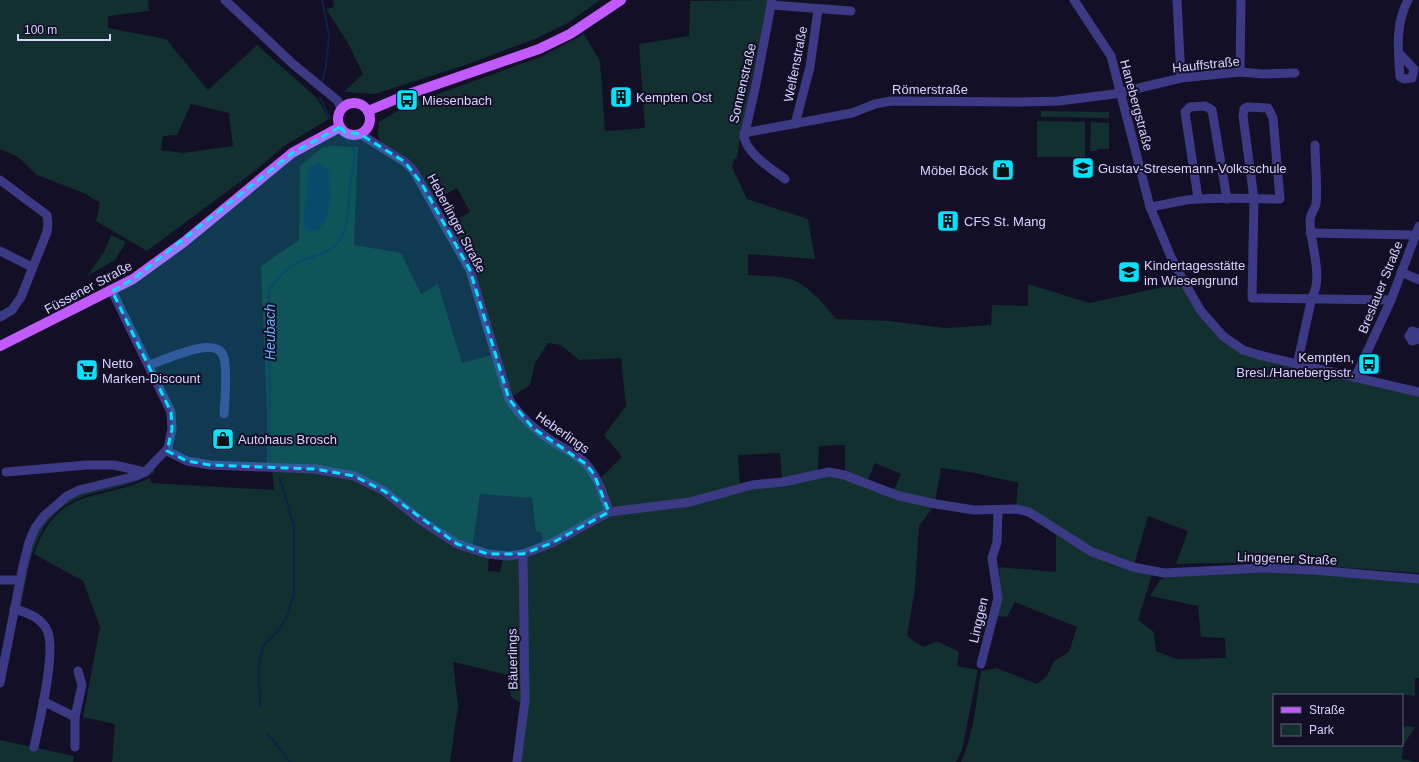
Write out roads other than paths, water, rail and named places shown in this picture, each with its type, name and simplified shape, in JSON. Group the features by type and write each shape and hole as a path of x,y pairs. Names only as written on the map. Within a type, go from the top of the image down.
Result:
{"main road":[{"path":"368,111 393,99 540,49 570,34 618,2"},
{"path":"356,102 364,106 368,111 370,121 367,128 360,134 353,135 345,132 340,127 338,117 341,108 348,104 356,102"},
{"name":"Füssener Straße","path":"0,346 133,279 184,242 292,153 340,127"}],"street":[{"path":"225,0 293,64 338,101 341,108"},
{"name":"Hanebergstraße","path":"1074,0 1111,56 1150,207 1171,257 1193,299 1223,336 1243,350 1297,365 1419,392"},
{"path":"1176,0 1181,78"},
{"path":"1240,72 1241,0"},
{"path":"1399,53 1414,69 1412,78 1400,80 1399,53 1399,22 1408,0"},
{"path":"772,2 818,9 852,11"},
{"name":"Sonnenstraße","path":"772,2 756,84 744,133 746,145 751,151 785,178"},
{"name":"Welfenstraße","path":"796,124 810,67 818,9"},
{"name":"Hauffstraße","path":"1120,93 1181,78 1240,72 1262,74 1295,73"},
{"name":"Römerstraße","path":"744,133 852,113 876,104 891,101 1020,102 1086,98 1120,93"},
{"path":"1198,198 1185,112 1190,107 1205,106 1212,110 1227,199"},
{"path":"1150,207 1198,198 1227,199 1254,199 1280,199 1273,118 1268,108 1247,107 1244,109 1242,116 1254,199 1252,298 1391,300"},
{"name":"Heberlinger Straße","path":"360,134 405,162 422,184 470,270 500,374"},
{"path":"1297,365 1312,298 1315,291 1316,253 1310,233 1310,214 1316,204 1315,145"},
{"path":"0,180 47,215 48,224 47,232 17,304 0,317"},
{"name":"Breslauer Straße","path":"1355,378 1391,300 1419,226"},
{"path":"1310,233 1415,235"},
{"path":"0,251 32,267"},
{"path":"1401,272 1419,280"},
{"path":"0,683 20,580 29,542 35,528 57,503 79,490 136,476 145,472 167,450 172,429 171,412 112,290"},
{"path":"149,365 192,349 208,347 218,349 222,353 225,362 224,414"},
{"name":"Heberlings","path":"500,374 509,399 520,416 533,428 575,454 594,474 609,512"},
{"path":"167,450 187,461 210,465 315,469 354,476 384,492 419,519 457,544 488,554 508,556 523,554 552,543 609,512"},
{"path":"6,472 87,465 114,465 145,472"},
{"name":"Linggener Straße","path":"609,512 690,502 752,485 783,482 829,472 844,475 899,496 974,510 1016,509 1030,512 1092,552 1133,567 1154,572 1263,568 1313,570 1419,580"},
{"name":"Linggen","path":"981,664 998,598 992,558 993,550 997,542 998,510"},
{"name":"Bäuerlings","path":"517,762 525,700 523,554"},
{"path":"0,580 20,580"},
{"path":"14,609 26,612 37,619 47,630 49,637 50,650 44,700 34,747"},
{"path":"75,747 75,717 82,685 78,671"},
{"path":"44,700 75,717"}],"water":[{"path":"319,163 328,169 330,202 326,218 322,225 317,231 308,231 303,225 309,167"}],"waterway":[{"name":"Heubach","path":"322,0 329,35 326,66 322,83"},
{"name":"Heubach","path":"320,98 330,118"},
{"name":"Heubach","path":"341,135 349,143"},
{"name":"Heubach","path":"270,460 269,290 289,267 327,251 338,243 342,236 347,217 350,184 355,160 353,147"},
{"name":"Heubach","path":"260,707 259,667 263,646 279,630 287,616 294,594 294,526 280,478"},
{"name":"Heubach","path":"268,734 290,762"}],"place":[{"name":"Kempten Ost","path":"621,97"},
{"name":"Miesenbach","path":"407,100"},
{"name":"Gustav-Stresemann-Volksschule","path":"1083,168"},
{"name":"Möbel Böck","path":"1003,170"},
{"name":"CFS St. Mang","path":"948,221"},
{"name":"Kindertagesstätte im Wiesengrund","path":"1129,272"},
{"name":"Kempten, Bresl./Hanebergsstr.","path":"1369,364"},
{"name":"Netto Marken-Discount","path":"87,370"},
{"name":"Autohaus Brosch","path":"223,439"}]}
